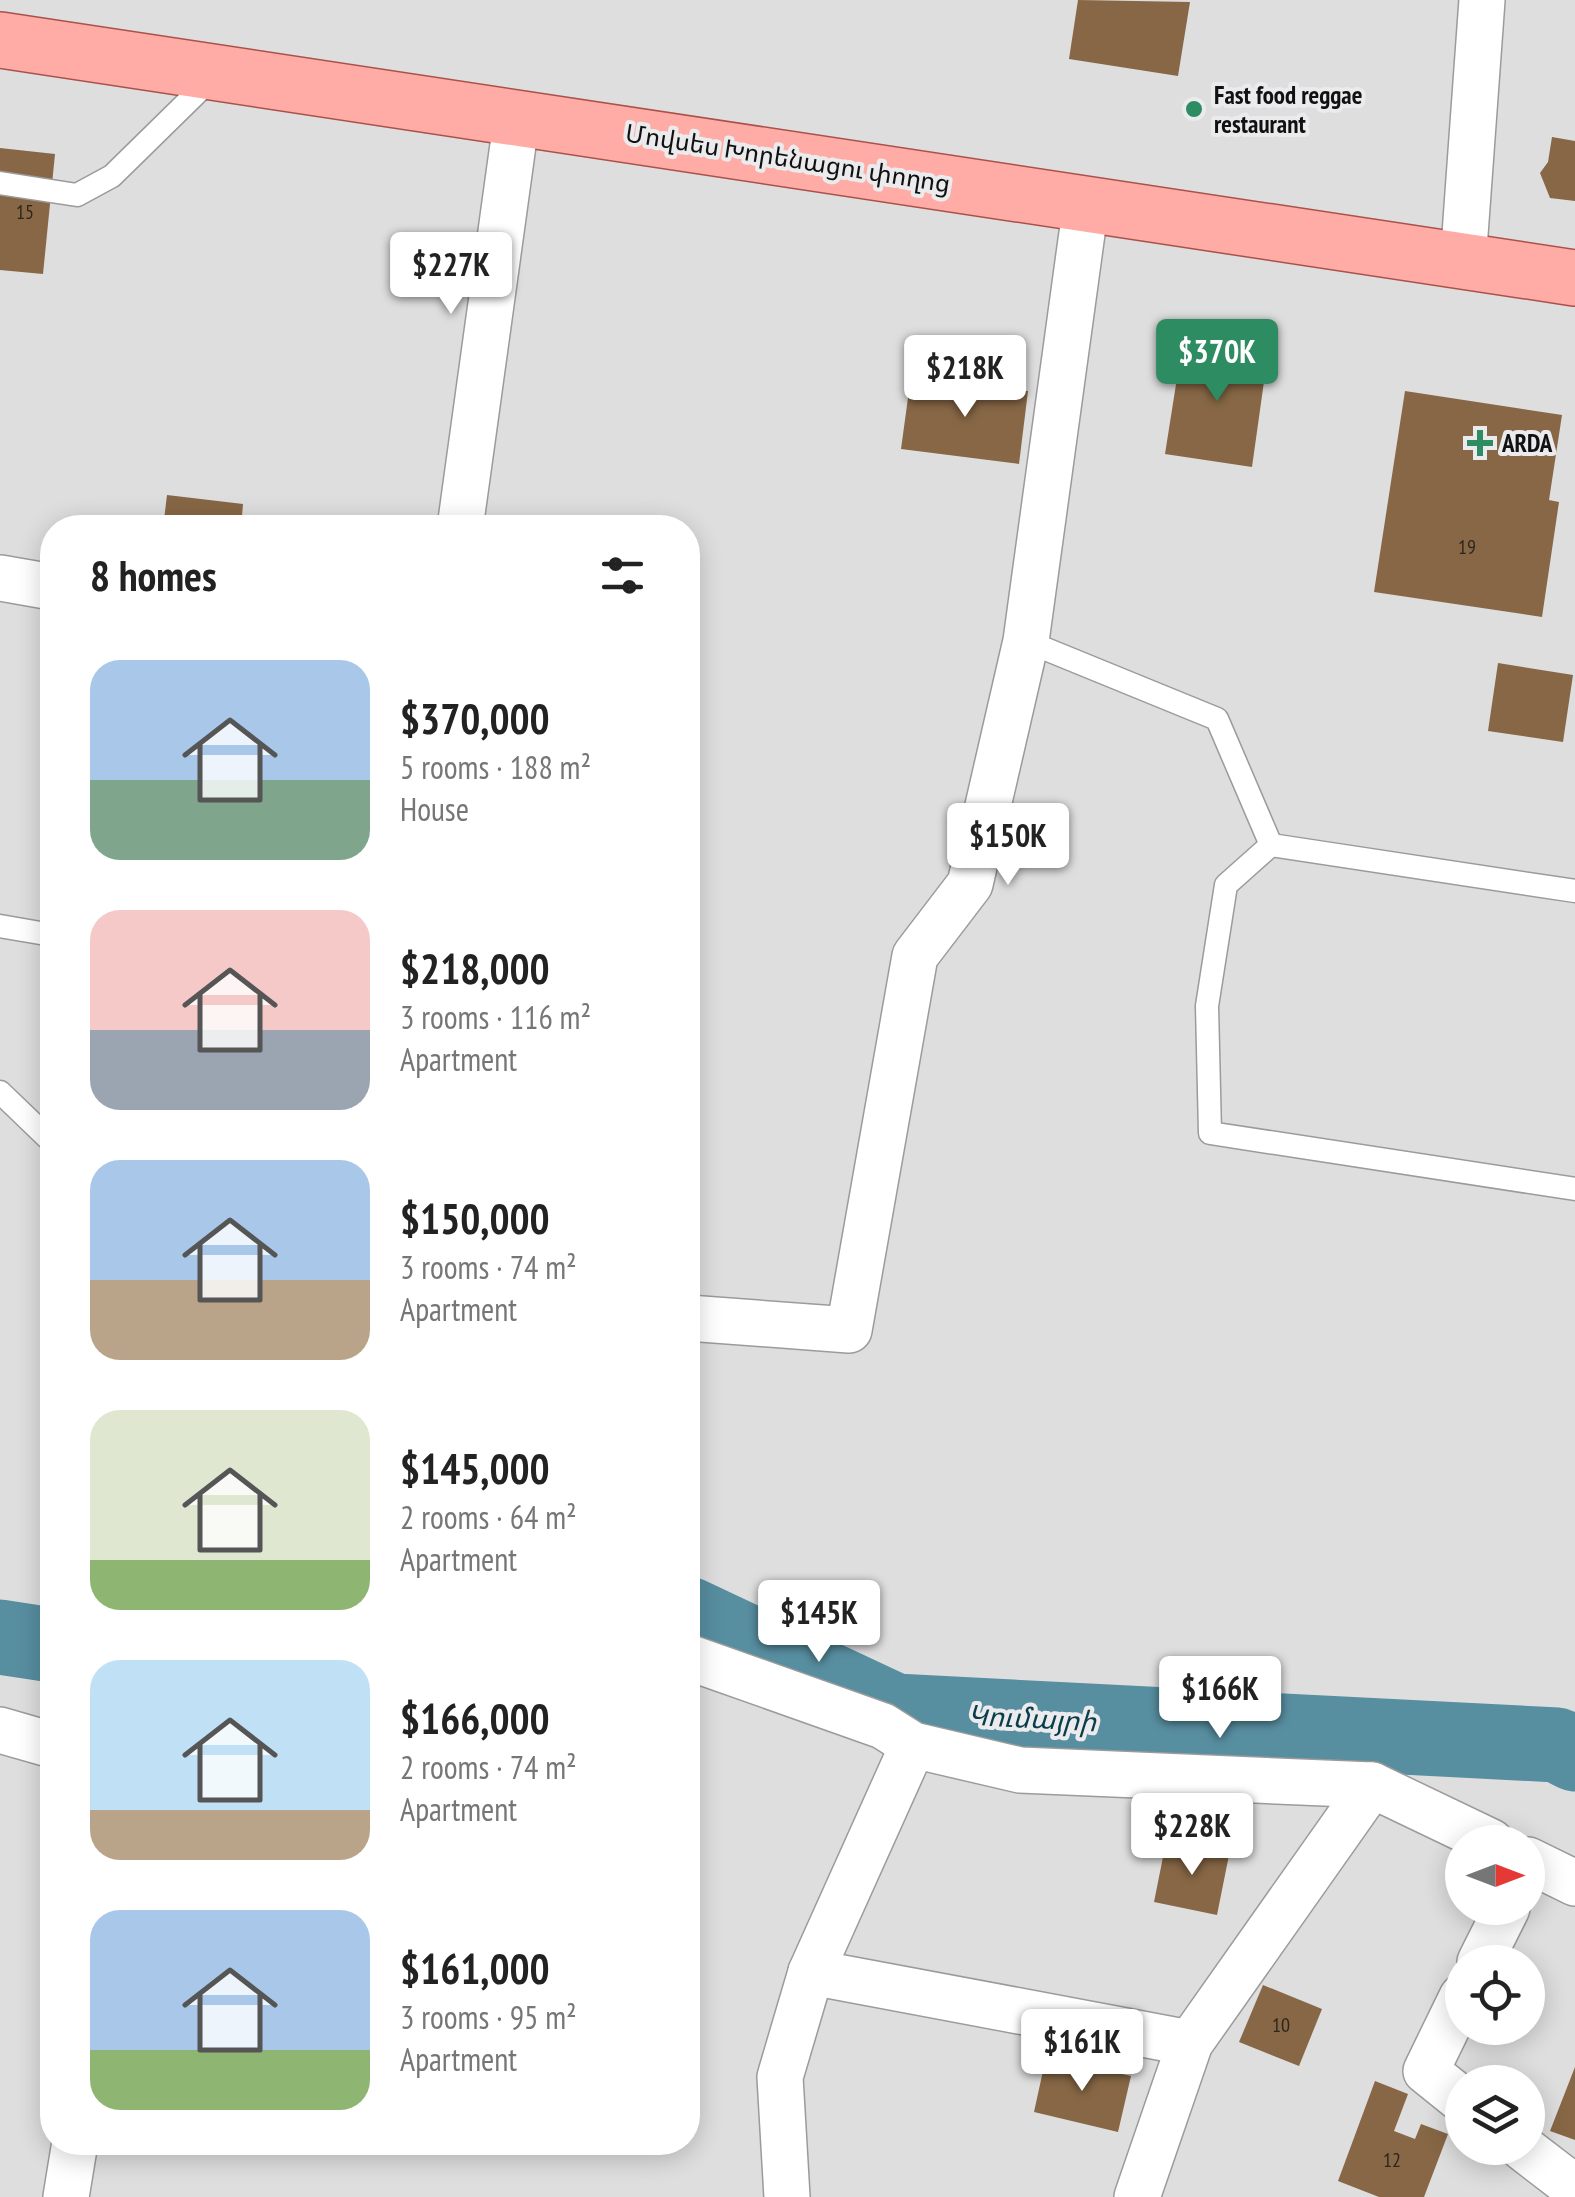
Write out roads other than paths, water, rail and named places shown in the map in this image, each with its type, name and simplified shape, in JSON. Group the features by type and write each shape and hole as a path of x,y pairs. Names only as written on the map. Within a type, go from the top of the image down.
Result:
{"main road":[{"name":"Մովսես Խորենացու փողոց","path":"0,40 1575,278"}],"street":[{"path":"1463,262 1482,0"},
{"path":"462,515 517,116"},
{"path":"700,1319 849,1330 915,956 970,884 1026,641 1086,204"},
{"path":"0,578 40,585"},
{"path":"700,1661 883,1726 914,1745 1020,1770 1372,1785 1454,1825"},
{"path":"0,1730 40,1742"},
{"path":"787,2197 780,2076 811,1972 914,1745"},
{"path":"1137,2197 1190,2043 1372,1785"},
{"path":"1545,1869 1575,1883"},
{"path":"811,1972 1190,2043"},
{"path":"1445,2032 1426,2071 1445,2086"},
{"path":"66,2197 72,2155"},
{"path":"1545,2165 1575,2188"}],"lane":[{"path":"0,183 76,195 112,176 218,72"},
{"path":"1026,641 1216,719 1271,846"},
{"path":"1575,891 1271,846 1226,885 1207,1006 1210,1133 1575,1189"},
{"path":"0,926 40,933"},
{"path":"0,1092 40,1130"}],"waterway":[{"name":"Կումայրի","path":"700,1620 895,1711 1557,1745 1575,1754"},
{"name":"Կումայրի","path":"0,1637 40,1643"}],"place":[{"name":"Fast food reggae restaurant","path":"1194,109"},
{"name":"ARDA","path":"1480,443"}]}
